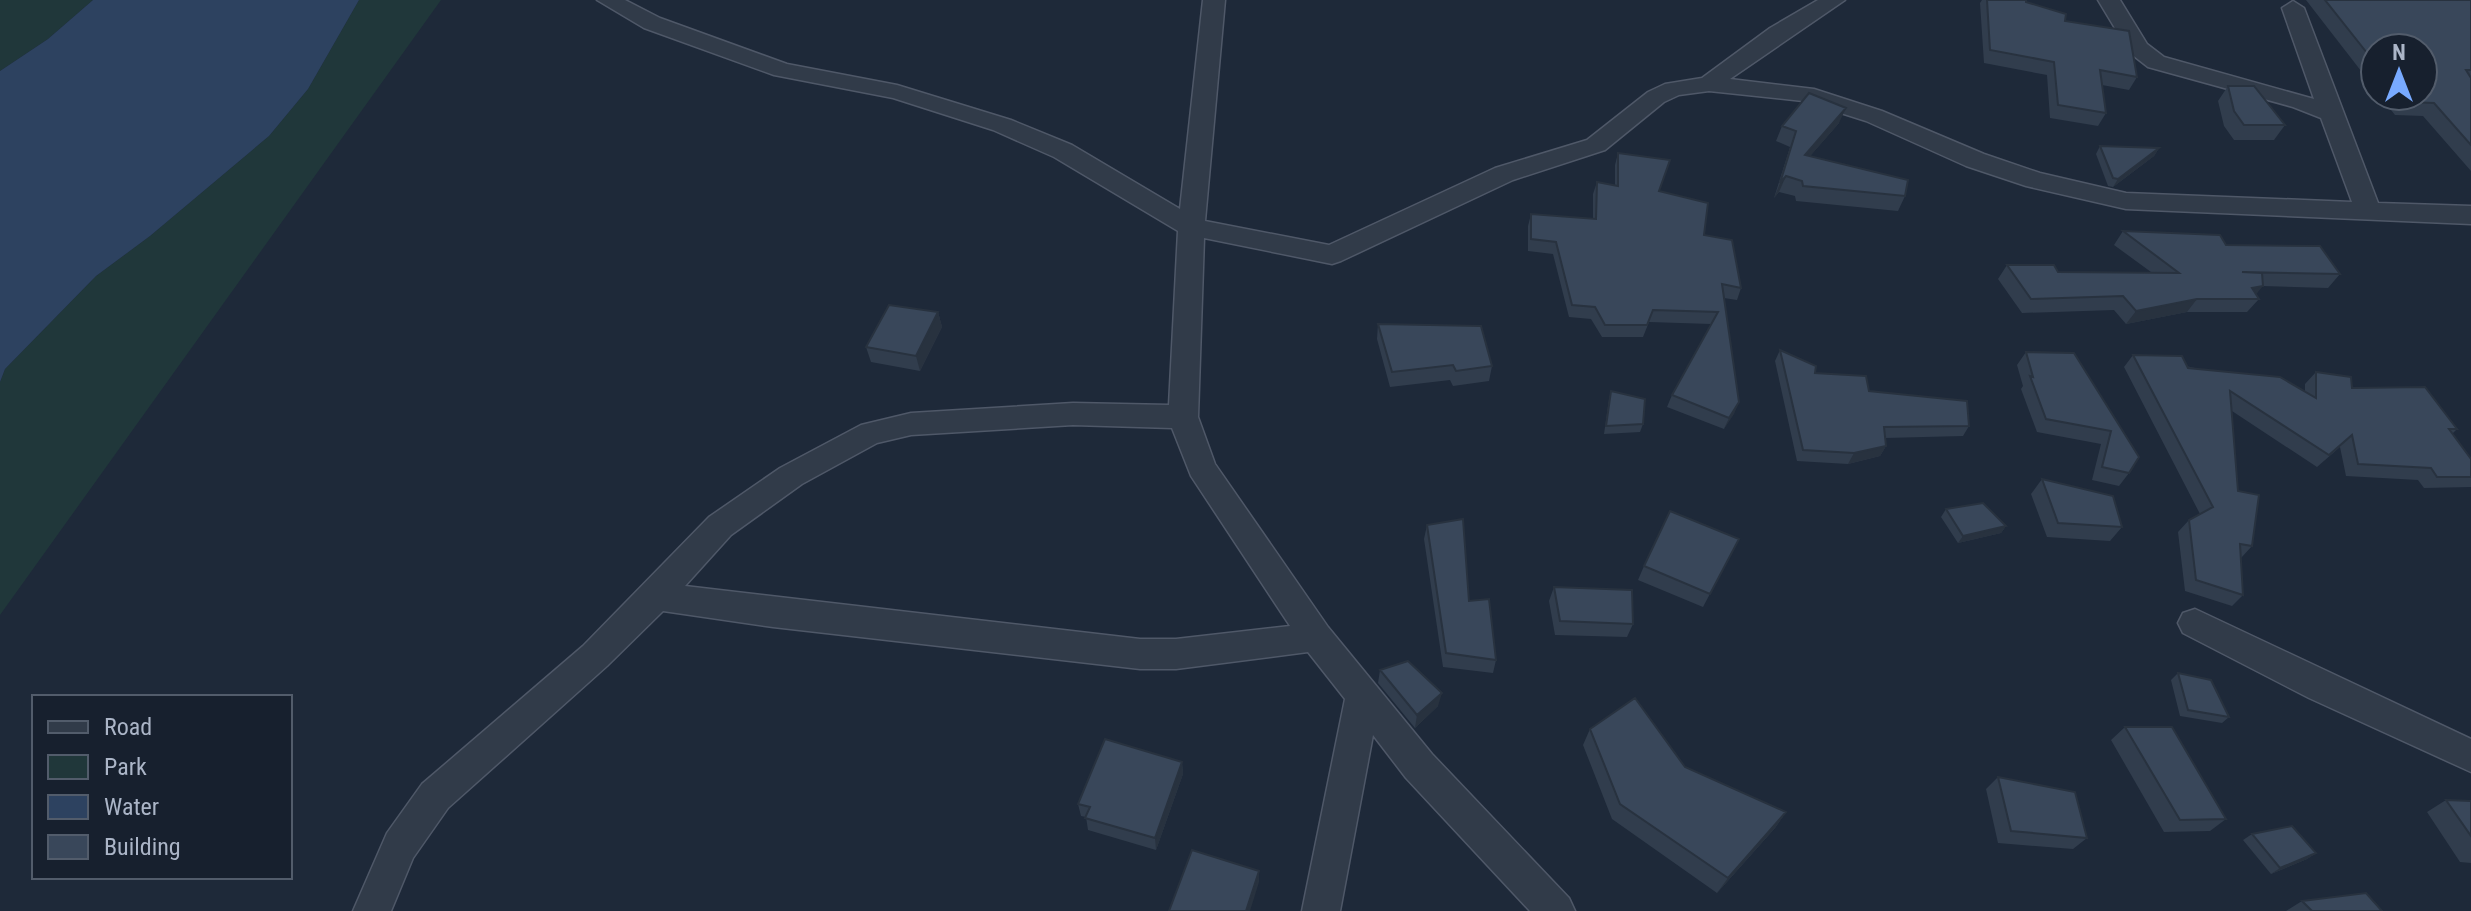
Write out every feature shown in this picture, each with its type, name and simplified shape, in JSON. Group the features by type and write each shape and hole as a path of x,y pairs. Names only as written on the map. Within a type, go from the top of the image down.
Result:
{"street":[{"path":"608,0 652,23 782,70 897,92 1002,125 1063,151 1191,227 1332,255 1504,174 1596,145 1656,97 1673,89 1709,84 1818,97 2020,175 2126,201 2471,215"},
{"path":"1214,0 1191,227 1183,417 1202,468 1316,637 1363,696 1419,766 1556,911"},
{"path":"1709,84 1778,33 1834,0"},
{"path":"2109,0 2138,48 2156,62 2179,71 2301,102 2331,114"},
{"path":"2293,8 2369,213"},
{"path":"372,911 400,846 435,796 595,656 720,526 791,476 871,433 911,424 1073,414 1183,417"},
{"path":"656,596 773,613 1140,654 1176,654 1316,637"},
{"path":"2195,623 2321,687 2471,756"},
{"path":"1321,911 1363,696"}],"green space":[{"path":"0,0 93,0 48,39 0,71"},
{"path":"359,0 441,0 0,615 0,382 5,369 96,276 150,236 269,136 308,89"}],"water":[{"path":"93,0 359,0 308,89 269,136 150,236 96,276 5,369 0,382 0,71 48,39"}],"building":[{"path":"1987,0 2026,0 2066,14 2065,21 2129,31 2137,77 2100,70 2106,113 2058,105 2054,62 1990,50"},
{"path":"2325,0 2471,0 2471,70 2466,70 2471,78 2471,145 2439,109 2439,32 2359,32 2359,43"},
{"path":"2228,86 2254,86 2285,125 2244,125 2234,111"},
{"path":"1809,93 1846,108 1805,155 1908,180 1905,196 1803,186 1802,181 1786,176 1780,183 1796,131 1782,126"},
{"path":"2100,146 2159,148 2118,179 2113,178"},
{"path":"1618,153 1670,160 1659,191 1708,203 1704,235 1732,240 1741,288 1722,284 1739,402 1729,418 1672,395 1718,312 1653,310 1647,325 1605,325 1595,307 1572,305 1556,242 1531,239 1531,214 1596,219 1597,182 1618,186"},
{"path":"2123,231 2220,235 2226,245 2320,246 2340,274 2242,272 2262,273 2263,286 2252,288 2259,299 2197,299 2136,311 2123,296 2031,299 2007,265 2054,265 2058,272 2179,273"},
{"path":"889,305 938,312 916,356 866,347"},
{"path":"1378,324 1481,326 1492,366 1456,371 1453,365 1392,372"},
{"path":"1780,350 1816,366 1815,373 1866,376 1869,391 1967,401 1969,426 1884,427 1886,446 1854,453 1803,450"},
{"path":"2026,352 2074,353 2139,457 2129,473 2102,467 2111,431 2046,419 2030,376 2033,377"},
{"path":"2133,355 2182,356 2188,368 2280,377 2316,398 2316,372 2351,377 2352,388 2425,387 2457,429 2449,429 2471,459 2471,477 2437,477 2431,468 2358,464 2352,435 2329,455 2230,391 2238,491 2259,495 2252,546 2240,544 2243,595 2196,580 2189,520 2213,507"},
{"path":"1611,391 1645,399 1643,424 1606,426"},
{"path":"2042,479 2113,496 2122,527 2058,523"},
{"path":"1983,503 2006,526 1963,536 1946,509"},
{"path":"1670,511 1739,539 1710,594 1644,566"},
{"path":"1463,519 1469,601 1489,599 1496,660 1446,653 1427,525"},
{"path":"1554,587 1632,590 1633,624 1560,621"},
{"path":"1408,661 1442,693 1417,715 1380,670"},
{"path":"2178,673 2211,680 2229,717 2188,710"},
{"path":"1635,698 1685,767 1786,812 1728,878 1620,804 1590,729"},
{"path":"2125,727 2172,727 2226,819 2180,820"},
{"path":"1105,739 1182,762 1155,838 1085,818 1090,807 1078,804"},
{"path":"1998,777 2075,792 2087,838 2011,831"},
{"path":"2446,800 2471,801 2471,836"},
{"path":"2292,826 2316,853 2280,868 2252,834"},
{"path":"1192,850 1259,871 1246,911 1169,911"},
{"path":"2366,893 2382,911 2312,911 2302,901"}]}
